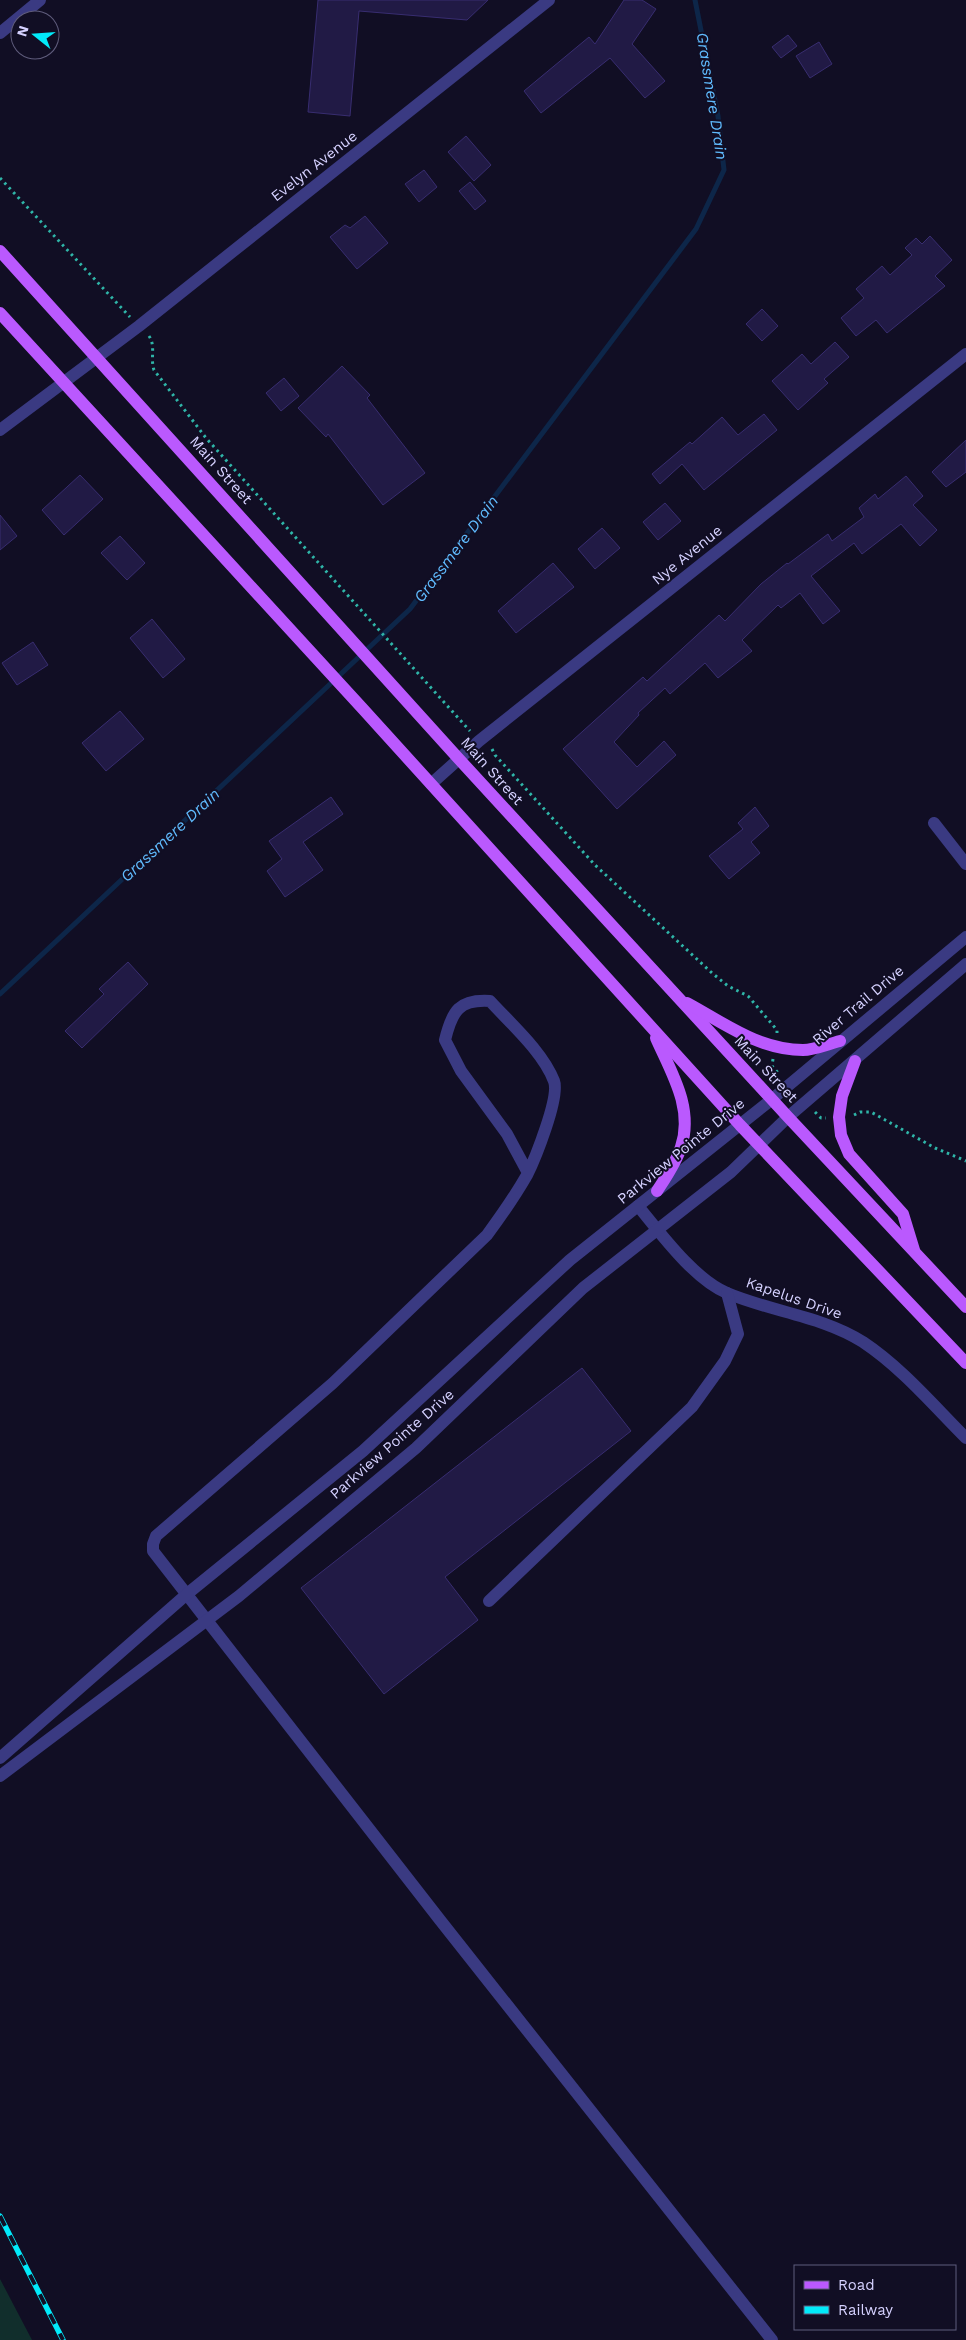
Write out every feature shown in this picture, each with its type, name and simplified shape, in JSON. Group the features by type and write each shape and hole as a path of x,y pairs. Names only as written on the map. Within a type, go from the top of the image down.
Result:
{"main road":[{"name":"Main Street","path":"0,251 458,758 771,1100 966,1307"},
{"path":"0,313 363,709 759,1146 966,1363"},
{"path":"678,997 749,1038 774,1047 804,1050 840,1042"},
{"path":"652,1028 681,1096 686,1115 686,1131 681,1147 657,1191"},
{"path":"855,1061 842,1096 839,1117 841,1135 849,1154 902,1214 915,1254"}],"street":[{"path":"0,33 40,0"},
{"name":"Evelyn Avenue","path":"0,430 139,326 549,0"},
{"name":"Nye Avenue","path":"431,784 479,741 966,354"},
{"path":"934,823 966,864"},
{"name":"River Trail Drive","path":"771,1100 966,937"},
{"path":"788,1117 966,964"},
{"path":"528,1173 508,1134 461,1071 445,1040 450,1022 460,1006 473,1000 490,1001 546,1064 555,1084 554,1106 528,1173 505,1212 487,1235 333,1382 156,1536 153,1551 434,1913 772,2340"},
{"name":"Parkview Pointe Drive","path":"0,1758 188,1594 362,1451 570,1260 771,1100"},
{"name":"Parkview Pointe Drive","path":"0,1776 208,1620 416,1448 583,1288 731,1172 788,1117"},
{"name":"Kapelus Drive","path":"638,1206 658,1231 704,1278 726,1293 827,1324 863,1342 892,1364 966,1438"},
{"path":"489,1601 692,1407 725,1361 738,1334 726,1293"}],"path":[{"path":"0,178 150,337 153,343 151,360 154,370 206,438 479,741 493,749 495,755 595,865 712,973 728,986 748,996 777,1030 772,1066 789,1084"},
{"path":"765,1070 772,1066"},
{"path":"806,1102 821,1118 853,1116 860,1112 871,1112 935,1148 966,1161"}],"green space":[{"path":"0,2279 32,2340 0,2340"}],"building":[{"path":"318,0 488,0 467,20 359,11 350,116 308,112"},
{"path":"624,0 642,0 656,9 632,44 665,81 645,98 610,58 541,113 524,91 589,37 595,44"},
{"path":"788,35 797,46 781,58 772,47"},
{"path":"819,42 832,64 810,78 796,56"},
{"path":"466,136 491,165 474,181 448,152"},
{"path":"424,170 437,187 419,202 405,184"},
{"path":"470,182 486,201 475,210 459,191"},
{"path":"365,216 388,243 357,269 330,237 345,225 350,228"},
{"path":"930,236 952,260 935,276 945,286 887,333 876,320 856,336 841,318 864,298 856,289 882,266 890,275 912,255 905,248 916,238 922,244"},
{"path":"762,309 778,326 762,341 746,324"},
{"path":"835,342 849,357 824,379 828,383 798,410 772,381 802,354 811,364"},
{"path":"342,366 370,395 367,398 425,473 383,505 328,434 326,437 298,408"},
{"path":"284,378 299,396 281,411 266,393"},
{"path":"764,414 777,430 704,490 682,464 660,484 652,474 690,442 692,444 722,417 738,435"},
{"path":"966,440 966,472 946,487 932,472"},
{"path":"80,475 103,499 64,535 42,510"},
{"path":"906,476 923,496 913,505 937,530 920,546 901,524 862,554 854,543 811,576 840,611 823,624 800,593 781,608 778,605 742,640 752,651 718,678 705,663 670,694 665,688 638,713 639,715 614,742 637,767 664,741 676,755 617,809 563,749 643,677 647,681 719,615 725,621 761,584 787,563 828,534 832,541 864,517 859,508 875,494 878,499"},
{"path":"665,503 681,521 658,540 643,522"},
{"path":"0,515 17,536 0,550"},
{"path":"602,528 620,548 595,569 578,549"},
{"path":"120,536 145,563 127,580 101,553"},
{"path":"553,563 574,587 516,633 498,611"},
{"path":"152,619 185,659 163,678 130,638"},
{"path":"33,642 48,665 17,685 2,663"},
{"path":"120,711 144,739 106,771 82,743"},
{"path":"331,797 343,814 303,842 323,870 285,897 267,871 282,859 269,841"},
{"path":"755,807 769,826 751,842 760,853 729,879 709,856 743,829 738,823"},
{"path":"128,962 148,984 82,1048 65,1031 104,994 99,989"},
{"path":"582,1368 631,1431 445,1577 478,1620 384,1694 301,1588"}],"waterway":[{"name":"Grassmere Drain","path":"0,994 410,609 696,229 724,170 718,116 695,0"}],"railway":[{"path":"0,2216 63,2340"}]}
